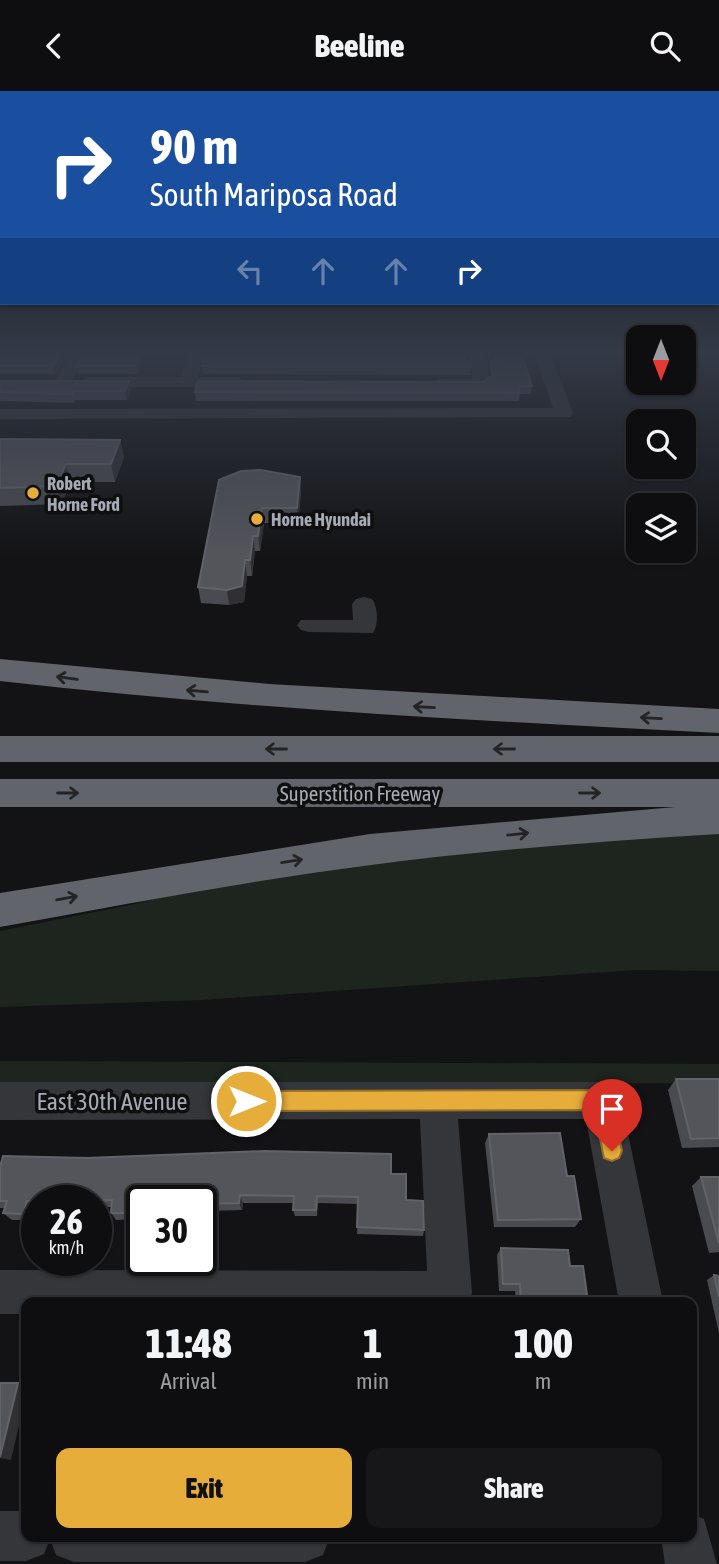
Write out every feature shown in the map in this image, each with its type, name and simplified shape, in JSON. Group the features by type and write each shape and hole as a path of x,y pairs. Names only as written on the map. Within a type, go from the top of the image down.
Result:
{"highway":[{"path":"0,670 135,686 316,701 719,721"},
{"path":"0,748 719,749"},
{"name":"Superstition Freeway","path":"0,793 719,793"},
{"path":"0,910 185,878 421,843 576,828 719,820"}],"street":[{"path":"309,625 365,628 364,604"},
{"name":"East 30th Avenue","path":"0,1101 602,1100 640,1297"},
{"path":"0,1292 450,1293 438,1101"},
{"path":"0,1536 21,1536"},
{"path":"260,1564 262,1542"},
{"path":"687,1542 691,1564"}],"shaded area":[{"path":"719,830 719,971 636,970 202,1000 0,1007 0,931 135,904 190,889 432,854"},
{"path":"0,1061 719,1064 719,1083 0,1086"}],"building":[{"path":"0,439 120,440 111,464 66,464 56,486 0,488"},
{"path":"261,470 300,477 297,508 262,508 258,536 253,536 250,560 245,560 242,586 227,590 198,587 219,480 241,471"},
{"path":"676,1079 719,1079 719,1138 691,1139"},
{"path":"560,1133 567,1176 574,1176 581,1219 498,1220 489,1134"},
{"path":"265,1151 391,1154 391,1174 406,1174 406,1200 423,1201 424,1230 357,1227 358,1197 317,1196 316,1210 293,1210 294,1196 240,1195 239,1203 217,1204 217,1185 126,1185 126,1213 112,1213 112,1185 21,1185 21,1214 3,1213 7,1201 0,1201 0,1167 3,1156 87,1158"},
{"path":"701,1177 719,1177 719,1243"},
{"path":"501,1248 568,1250 570,1266 583,1266 587,1297 521,1297 520,1284 503,1284"},
{"path":"714,1275 719,1276 719,1297"},
{"path":"0,1383 18,1383 0,1457"}],"place":[{"name":"Robert Horne Ford","path":"33,493"},
{"name":"Horne Hyundai","path":"257,519"}],"route":[{"path":"246,1101 602,1100 612,1151"}]}
